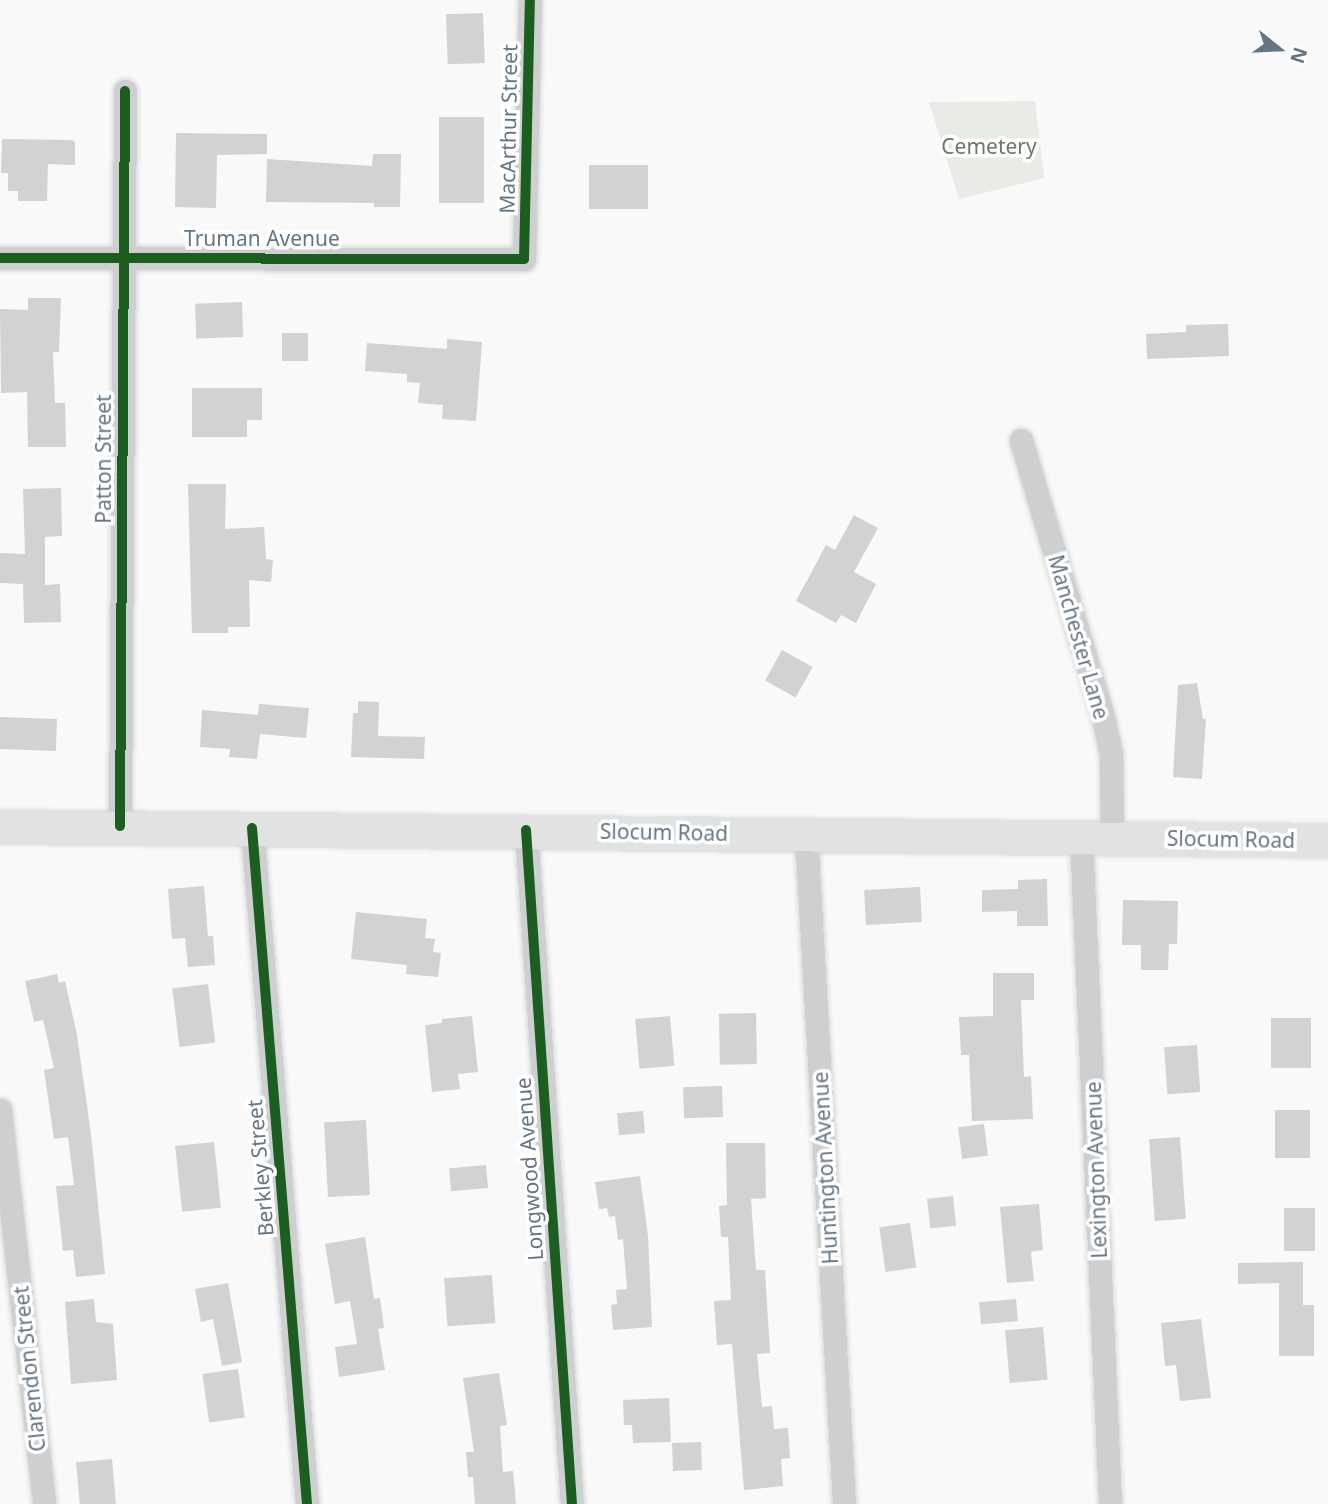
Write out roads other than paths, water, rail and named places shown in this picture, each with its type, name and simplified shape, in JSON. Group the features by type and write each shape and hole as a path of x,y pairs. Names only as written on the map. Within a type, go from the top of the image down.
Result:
{"main road":[{"name":"Slocum Road","path":"0,827 526,830 1328,841"}],"street":[{"name":"MacArthur Street","path":"524,258 530,0"},
{"name":"Patton Street","path":"120,826 125,91"},
{"name":"Truman Avenue","path":"0,258 524,258"},
{"name":"Manchester Lane","path":"1021,440 1102,713 1111,754 1112,837"},
{"name":"Berkley Street","path":"251,828 307,1504"},
{"name":"Longwood Avenue","path":"526,830 572,1504"},
{"name":"Huntington Avenue","path":"806,833 844,1504"},
{"name":"Lexington Avenue","path":"1082,836 1110,1504"},
{"name":"Clarendon Street","path":"0,1110 44,1504"}],"park label":[{"name":"Cemetery","path":"989,146"}]}
